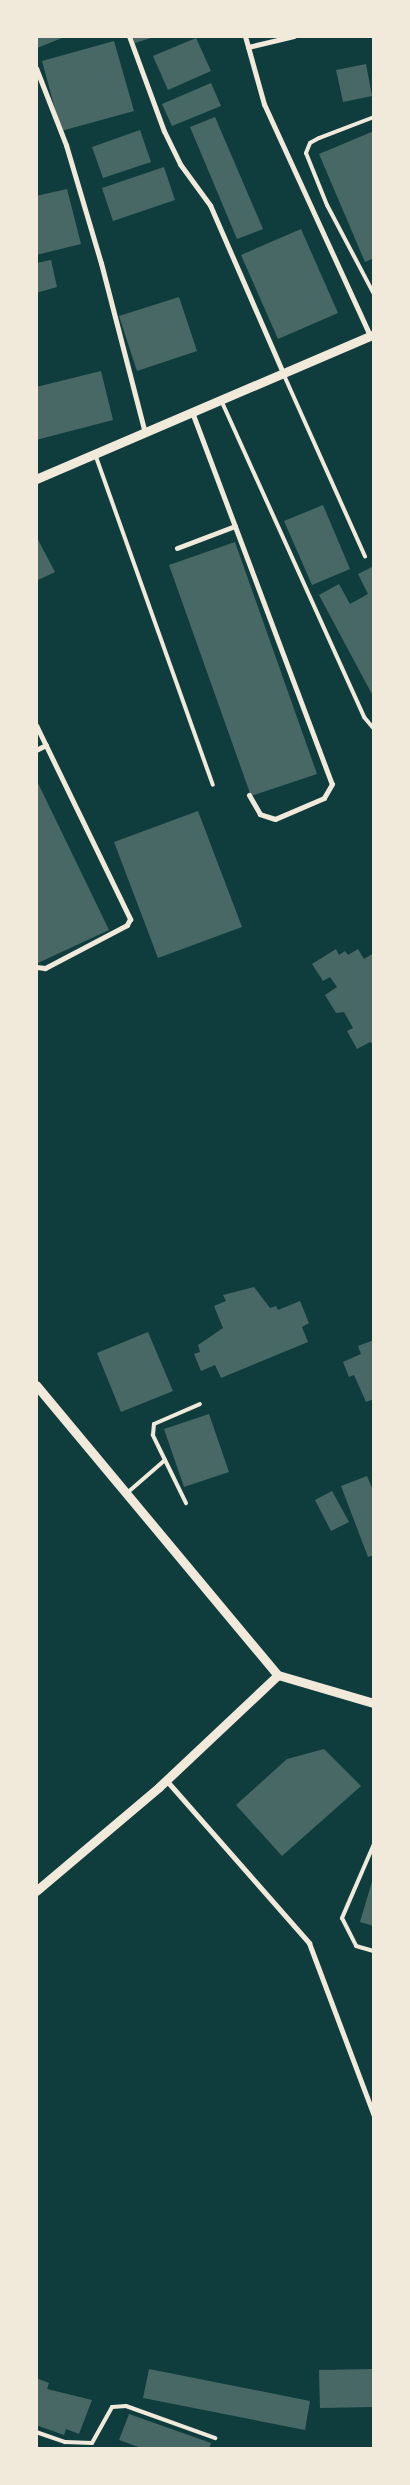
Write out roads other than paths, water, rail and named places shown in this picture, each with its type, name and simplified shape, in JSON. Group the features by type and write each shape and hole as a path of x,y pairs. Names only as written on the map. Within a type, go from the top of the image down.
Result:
{"street":[{"path":"129,36 164,131 180,164 210,205 283,373"},
{"path":"36,479 372,335 264,104 245,36"},
{"path":"248,47 294,36"},
{"path":"36,68 66,145 99,254 145,433"},
{"path":"192,412 332,784 324,798 275,819 260,814 248,795"},
{"path":"177,548 234,526"},
{"path":"36,725 130,919 127,925 45,968 36,967"},
{"path":"36,750 46,745"},
{"path":"36,1385 278,1674 374,1704"},
{"path":"36,1891 166,1780 278,1674"},
{"path":"166,1780 309,1943 374,2116"}],"lane":[{"path":"374,117 310,143 306,154 327,206 374,294"},
{"path":"283,373 365,556"},
{"path":"221,400 374,729"},
{"path":"95,454 213,785"},
{"path":"186,1503 153,1435 154,1424 200,1404"},
{"path":"127,1493 165,1460"},
{"path":"374,1844 342,1918 356,1946 374,1951"},
{"path":"36,2432 66,2442 92,2443 112,2408 126,2406 215,2438"},
{"path":"63,2449 66,2442"}]}
